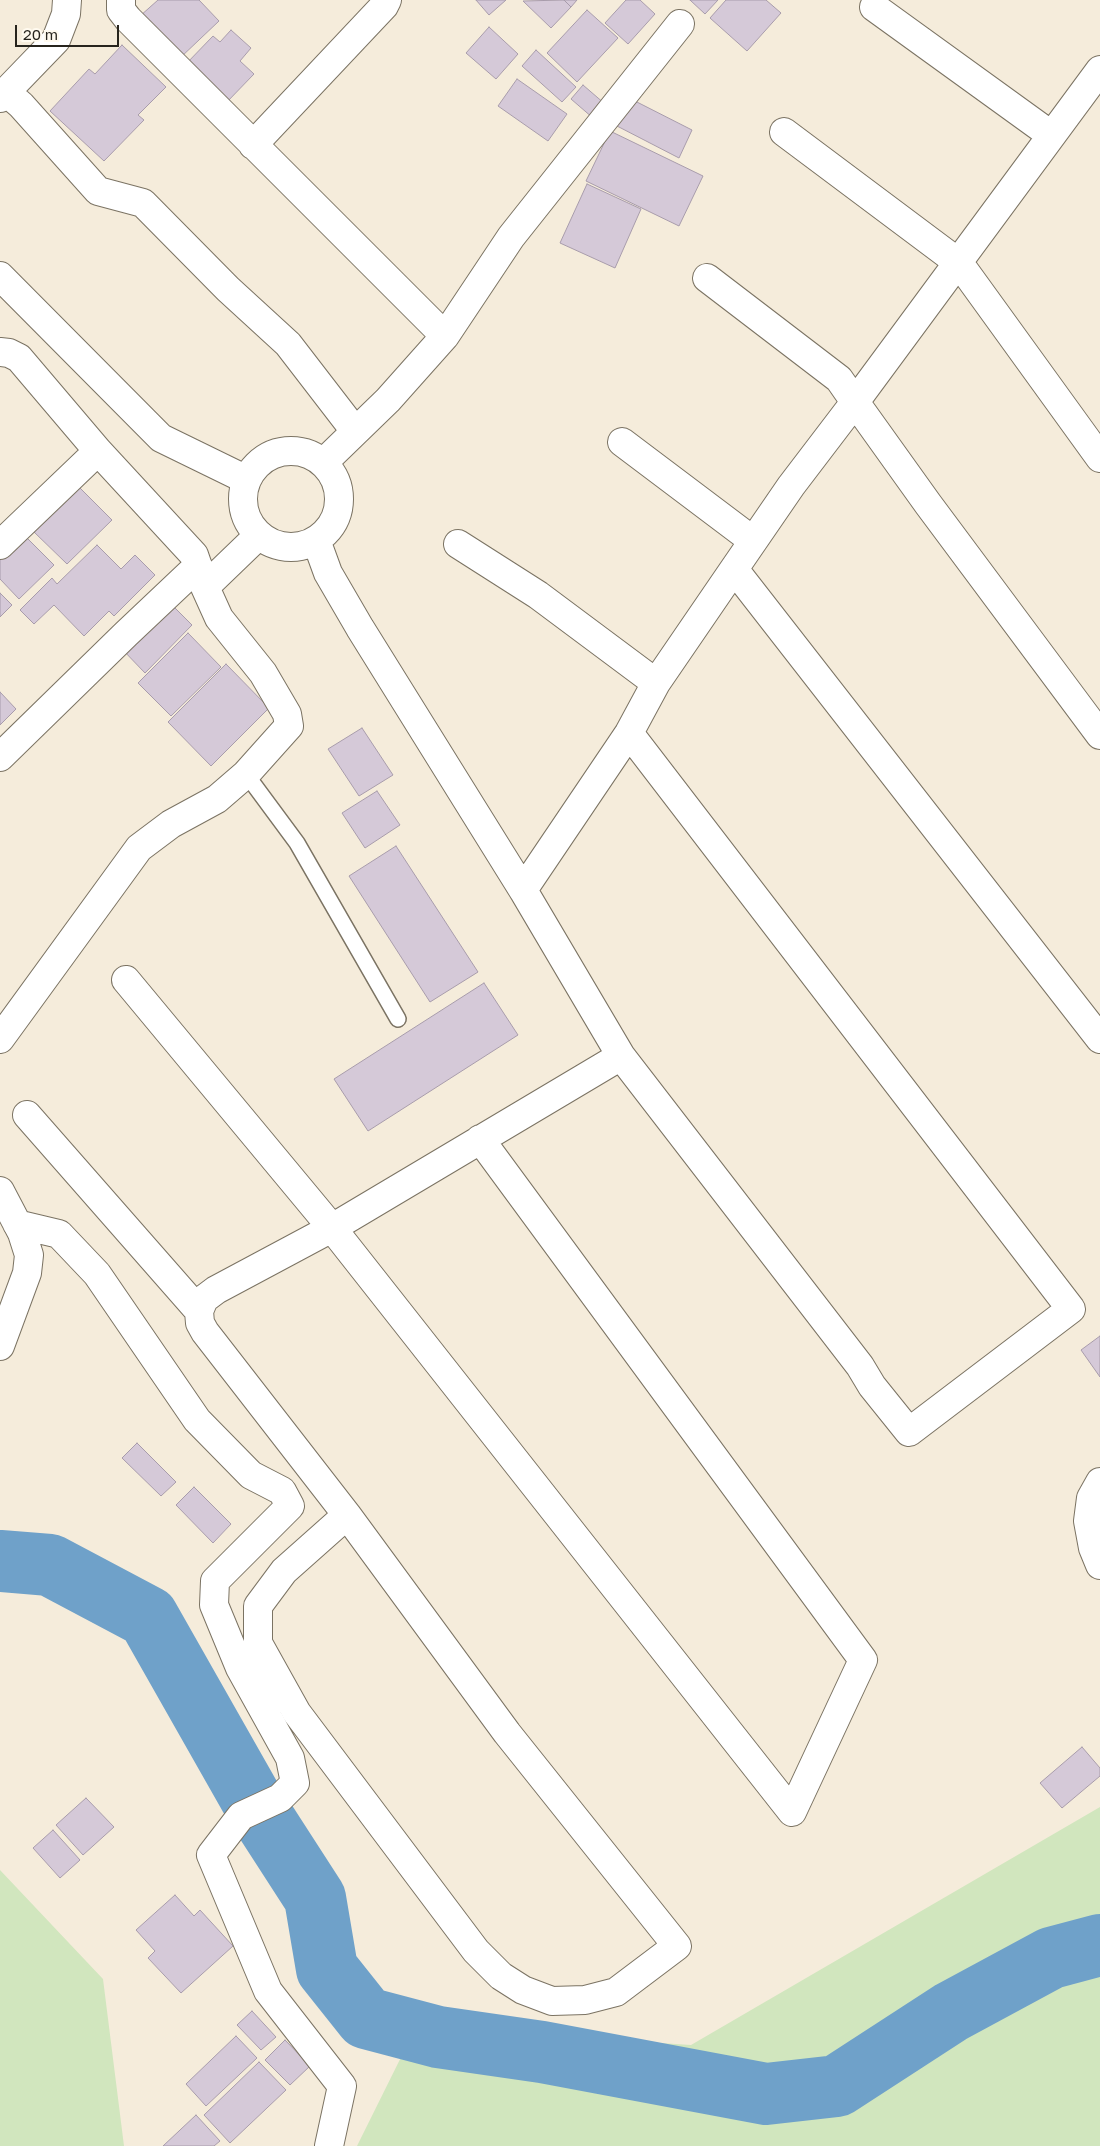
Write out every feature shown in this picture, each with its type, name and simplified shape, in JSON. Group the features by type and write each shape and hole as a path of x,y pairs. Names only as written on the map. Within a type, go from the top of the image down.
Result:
{"street":[{"path":"67,0 66,14 56,40 3,95 21,105 98,191 143,203 228,289 288,344 355,431"},
{"path":"121,0 121,10 128,19 445,336"},
{"path":"253,145 384,6 387,0"},
{"path":"874,8 1051,136"},
{"path":"324,463 388,400 445,336 511,237 680,24"},
{"path":"523,890 629,733 656,683 752,540 959,263 1100,70"},
{"path":"784,132 959,263 1100,458"},
{"path":"0,276 161,438 247,480"},
{"path":"707,278 839,379 928,504 1100,735"},
{"path":"0,352 9,352 19,358 98,451 194,555 219,618 263,673 287,714 289,726 246,774 217,799 171,824 139,848 0,1039"},
{"path":"622,442 752,540"},
{"path":"0,545 98,451"},
{"path":"296,451 310,455 324,463 333,474 339,489 340,504 336,518 328,531 316,540 302,546 287,547 272,544 259,535 250,523 244,509 243,494 247,480 255,467 266,458 280,452 296,451"},
{"path":"0,757 119,640 259,535"},
{"path":"316,540 328,573 360,628 523,890 621,1056 909,1432 1071,1309 629,733"},
{"path":"458,544 538,595 656,683"},
{"path":"734,569 1100,1039"},
{"path":"126,980 332,1228 792,1812 863,1660 480,1139"},
{"path":"198,1311 204,1299 216,1290 332,1228 621,1056"},
{"path":"27,1114 198,1311 200,1323 205,1332 347,1516 507,1733 677,1946 616,1992 584,2000 552,2000 523,1990 502,1976 476,1951 293,1705 258,1643 258,1606 284,1571 347,1516"},
{"path":"0,1191 18,1224 29,1255 27,1273 0,1346"},
{"path":"18,1224 59,1234 66,1240 97,1274 196,1420 251,1475 282,1490 290,1506 215,1581 214,1605 240,1668 290,1758 295,1783 280,1798 241,1816 211,1855 268,1991 342,2086 329,2146"},
{"path":"1100,1482 1091,1498 1088,1521 1093,1548 1100,1565"}],"lane":[{"path":"246,774 296,843 398,1019"}],"green space":[{"path":"1100,1807 1100,2146 357,2146 416,2027 691,2045"},
{"path":"0,1870 103,1979 124,2146 0,2146"}],"building":[{"path":"158,0 199,0 219,21 180,58 140,16"},
{"path":"476,0 506,0 489,15"},
{"path":"564,0 577,0 571,7"},
{"path":"564,0 571,7 551,28 523,1"},
{"path":"626,0 640,0 655,14 628,44 605,23"},
{"path":"690,0 718,0 705,14"},
{"path":"726,0 766,0 781,13 747,51 710,18"},
{"path":"587,10 618,38 577,82 547,53"},
{"path":"489,27 518,54 496,79 466,53"},
{"path":"231,30 251,48 240,61 254,74 225,104 185,65 213,36 220,42"},
{"path":"122,45 166,87 138,115 144,120 104,161 50,111 89,69 95,74"},
{"path":"536,50 576,87 562,102 522,66"},
{"path":"517,79 567,114 548,141 498,106"},
{"path":"583,85 605,104 593,118 571,99"},
{"path":"631,99 692,130 679,158 617,126"},
{"path":"610,131 703,176 679,226 586,181"},
{"path":"587,184 641,209 615,268 560,243"},
{"path":"78,486 112,520 67,564 33,531"},
{"path":"24,535 54,565 19,599 0,579 0,558"},
{"path":"97,545 121,569 135,555 155,575 114,616 109,611 84,636 54,605 34,624 20,610 52,578 57,584"},
{"path":"0,593 12,605 0,617"},
{"path":"168,601 192,625 145,673 121,648"},
{"path":"188,633 221,667 171,716 138,683"},
{"path":"226,664 269,708 211,766 168,722"},
{"path":"0,692 16,709 0,725"},
{"path":"362,728 393,775 359,796 328,749"},
{"path":"377,791 400,825 365,848 342,813"},
{"path":"396,846 478,972 430,1002 349,876"},
{"path":"484,983 518,1035 368,1131 334,1079"},
{"path":"1100,1336 1100,1377 1081,1350"},
{"path":"137,1443 176,1482 161,1496 122,1458"},
{"path":"194,1487 231,1524 213,1543 176,1505"},
{"path":"1082,1747 1100,1768 1100,1776 1062,1808 1040,1783"},
{"path":"86,1798 114,1827 83,1855 56,1825"},
{"path":"53,1830 80,1860 60,1878 33,1848"},
{"path":"175,1895 194,1916 200,1910 233,1946 181,1993 148,1958 155,1951 136,1930"},
{"path":"252,2011 276,2037 261,2050 237,2025"},
{"path":"236,2036 257,2058 206,2106 186,2084"},
{"path":"285,2040 310,2066 290,2085 265,2060"},
{"path":"259,2062 286,2090 230,2143 204,2115"},
{"path":"196,2115 220,2141 214,2146 163,2146"}],"waterway":[{"path":"0,1561 50,1565 148,1617 253,1802 315,1898 327,1969 366,2018 438,2037 542,2052 766,2094 837,2086 951,2012 1051,1958 1100,1945"}]}
